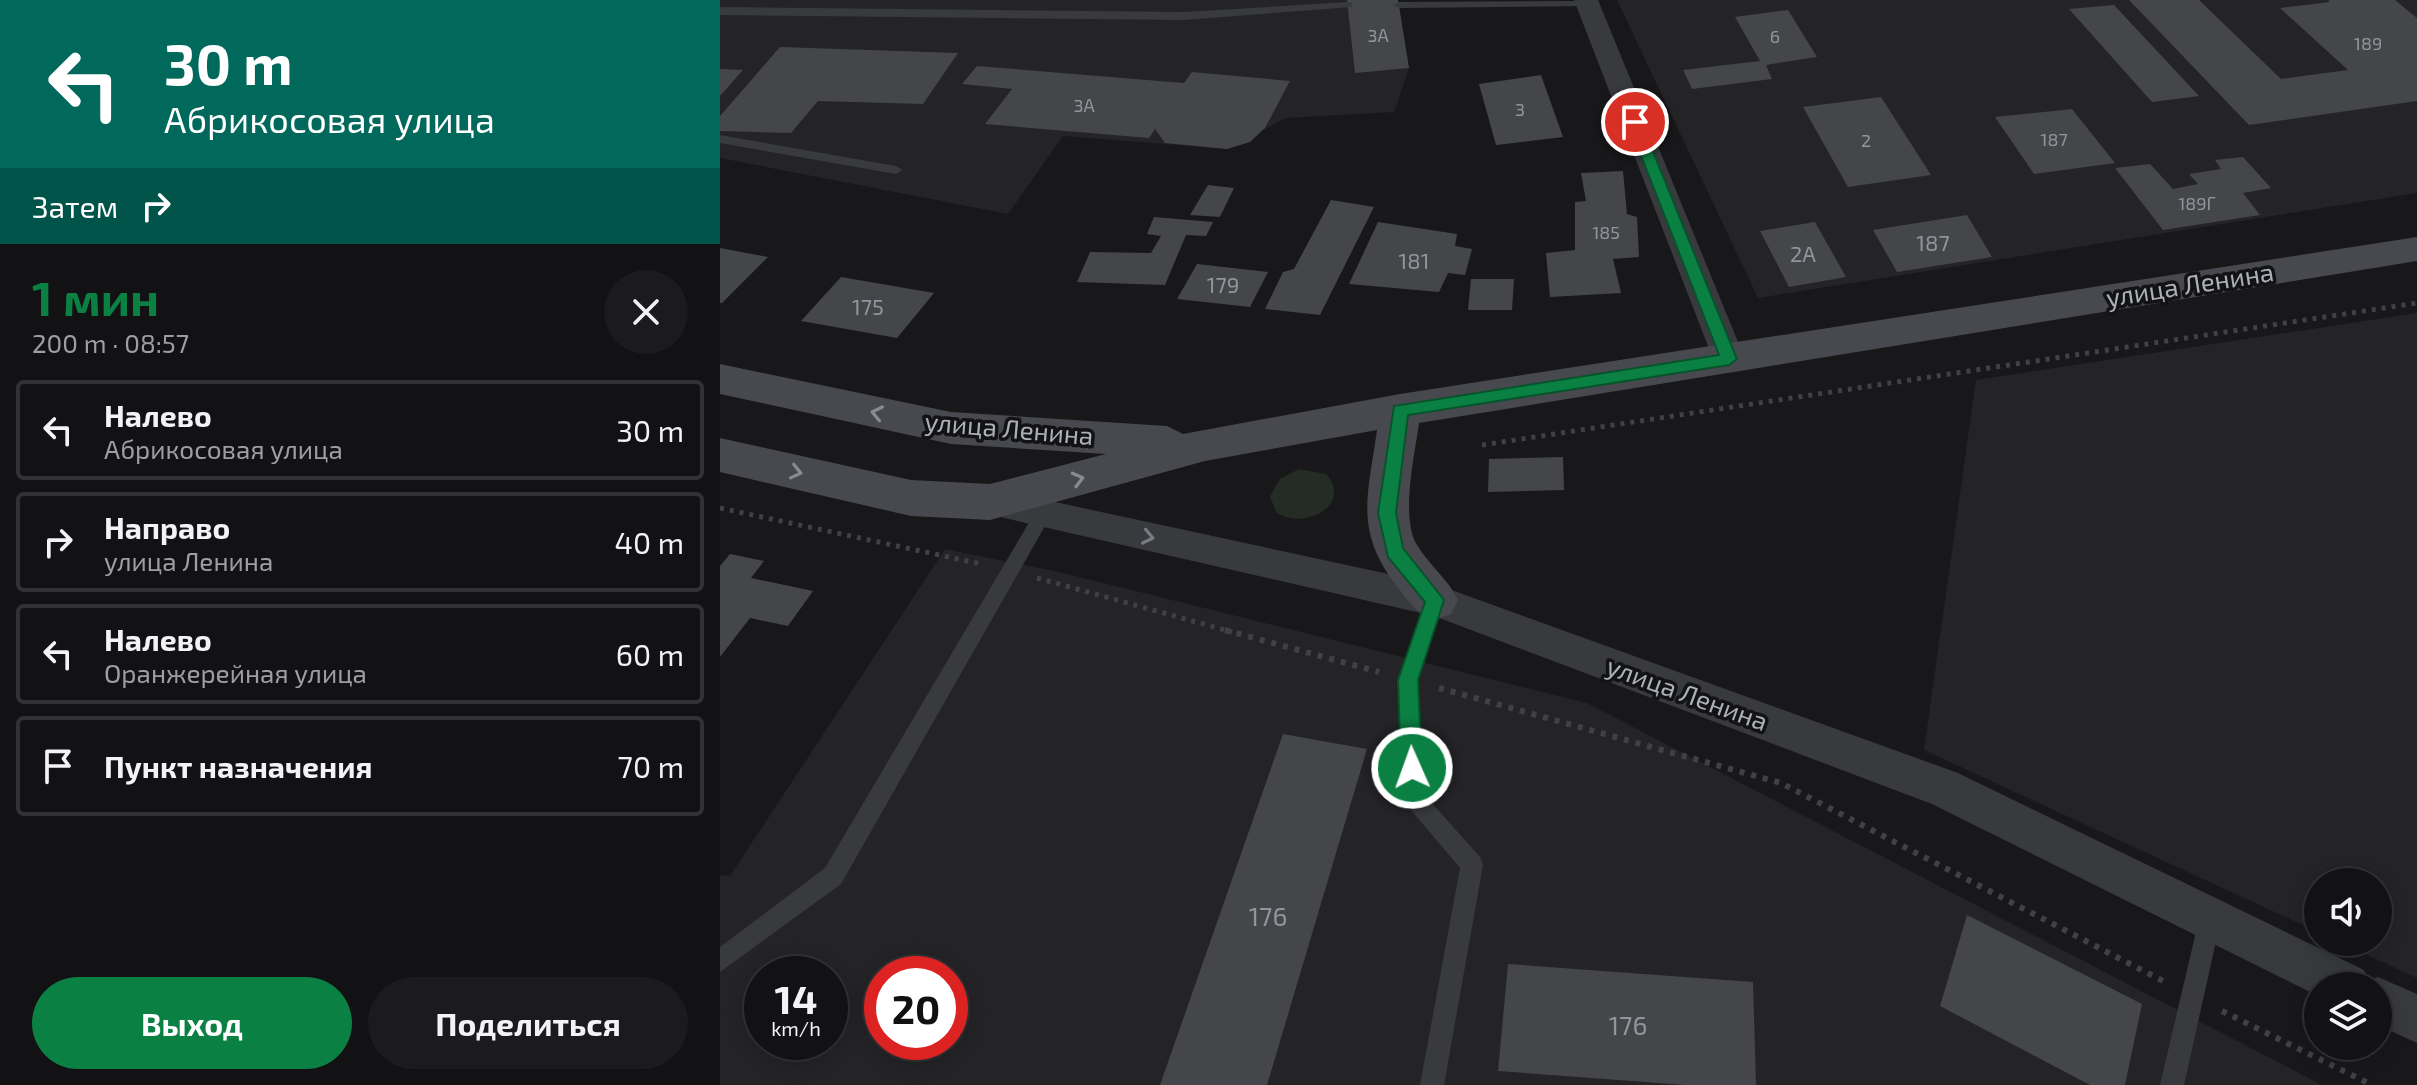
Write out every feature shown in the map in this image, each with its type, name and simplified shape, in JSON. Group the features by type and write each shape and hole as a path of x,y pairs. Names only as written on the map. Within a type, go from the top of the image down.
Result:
{"main road":[{"name":"улица Ленина","path":"720,455 911,498 990,502 1205,445 1400,410 2417,249"},
{"name":"улица Ленина","path":"720,379 951,428 1205,445"},
{"path":"1400,410 1387,513 1395,551 1435,600"}],"street":[{"path":"1587,2 1729,359"},
{"name":"улица Ленина","path":"990,502 1435,600 1943,788 2319,972"},
{"path":"2392,1007 2417,1019"}],"lane":[{"path":"1399,5 1587,2"},
{"path":"720,11 1184,16 1348,5"},
{"path":"720,139 896,170"},
{"path":"720,961 833,876 1043,514"},
{"path":"1432,1085 1472,865 1413,797 1408,680 1435,600"},
{"path":"2172,1085 2210,919"}],"path":[{"path":"1482,445 2417,303"},
{"path":"720,508 1010,570 1781,783 2372,1085"}],"shaded area":[{"path":"720,0 1398,0 1409,68 1394,112 1286,118 1227,149 1063,136 1008,214 720,158"},
{"path":"1617,0 2417,0 2417,193 1758,298"},
{"path":"2417,313 2417,978 2370,956 2392,956 2392,868 2304,868 2304,926 1924,750 1976,380"},
{"path":"1299,469 1326,474 1333,485 1334,495 1322,512 1300,519 1276,512 1270,496 1280,479"},
{"path":"945,549 1059,572 1587,703 2322,1085 720,1085 720,875 730,876"}],"building":[{"path":"1347,0 1398,0 1409,68 1355,73"},
{"path":"2129,0 2199,0 2281,79 2348,70 2280,8 2330,2 2328,0 2395,0 2417,18 2417,101 2249,125"},
{"path":"2114,5 2199,96 2152,102 2069,9"},
{"path":"1788,10 1817,57 1766,65 1772,79 1692,89 1683,70 1760,61 1735,17"},
{"path":"780,47 958,53 923,104 818,101 791,133 720,131 720,116"},
{"path":"977,66 1184,83 1192,72 1290,81 1265,128 1250,142 1227,149 1165,143 1155,129 1149,138 985,124 1012,89 962,84"},
{"path":"720,69 743,70 720,96"},
{"path":"1541,75 1563,137 1496,145 1479,84"},
{"path":"1881,97 1931,175 1848,187 1803,107"},
{"path":"2072,109 2115,163 2034,174 1995,117"},
{"path":"2243,157 2271,188 2243,193 2260,215 2163,230 2115,168 2150,164 2173,189 2198,184 2189,174 2221,169 2215,160"},
{"path":"1623,171 1627,214 1637,217 1639,257 1613,259 1621,293 1550,297 1546,253 1575,250 1575,202 1586,201 1581,173"},
{"path":"1208,185 1234,188 1220,217 1190,215"},
{"path":"1331,200 1374,207 1320,315 1265,309 1283,272 1294,269"},
{"path":"1967,215 1992,257 1897,272 1873,230"},
{"path":"1154,217 1213,222 1206,236 1186,235 1165,285 1077,282 1090,252 1151,253 1161,236 1147,234"},
{"path":"1378,222 1457,234 1455,246 1472,249 1465,275 1448,273 1439,292 1349,284"},
{"path":"1815,222 1846,277 1789,287 1760,231"},
{"path":"720,248 768,257 722,303 720,303"},
{"path":"1197,264 1268,272 1250,307 1177,299"},
{"path":"841,277 934,293 897,338 801,321"},
{"path":"1471,279 1514,279 1512,310 1468,310"},
{"path":"1563,457 1564,490 1488,492 1489,459"},
{"path":"730,554 764,561 751,578 813,591 788,626 750,618 720,657 720,566"},
{"path":"1283,734 1367,749 1267,1085 1160,1085"},
{"path":"1967,915 2142,1004 2125,1085 2090,1085 1940,1006"},
{"path":"1508,964 1753,982 1756,1085 1685,1085 1498,1071"}],"route":[{"path":"1412,768 1408,680 1435,600 1395,551 1387,513 1400,410 1729,359 1635,122"}]}
